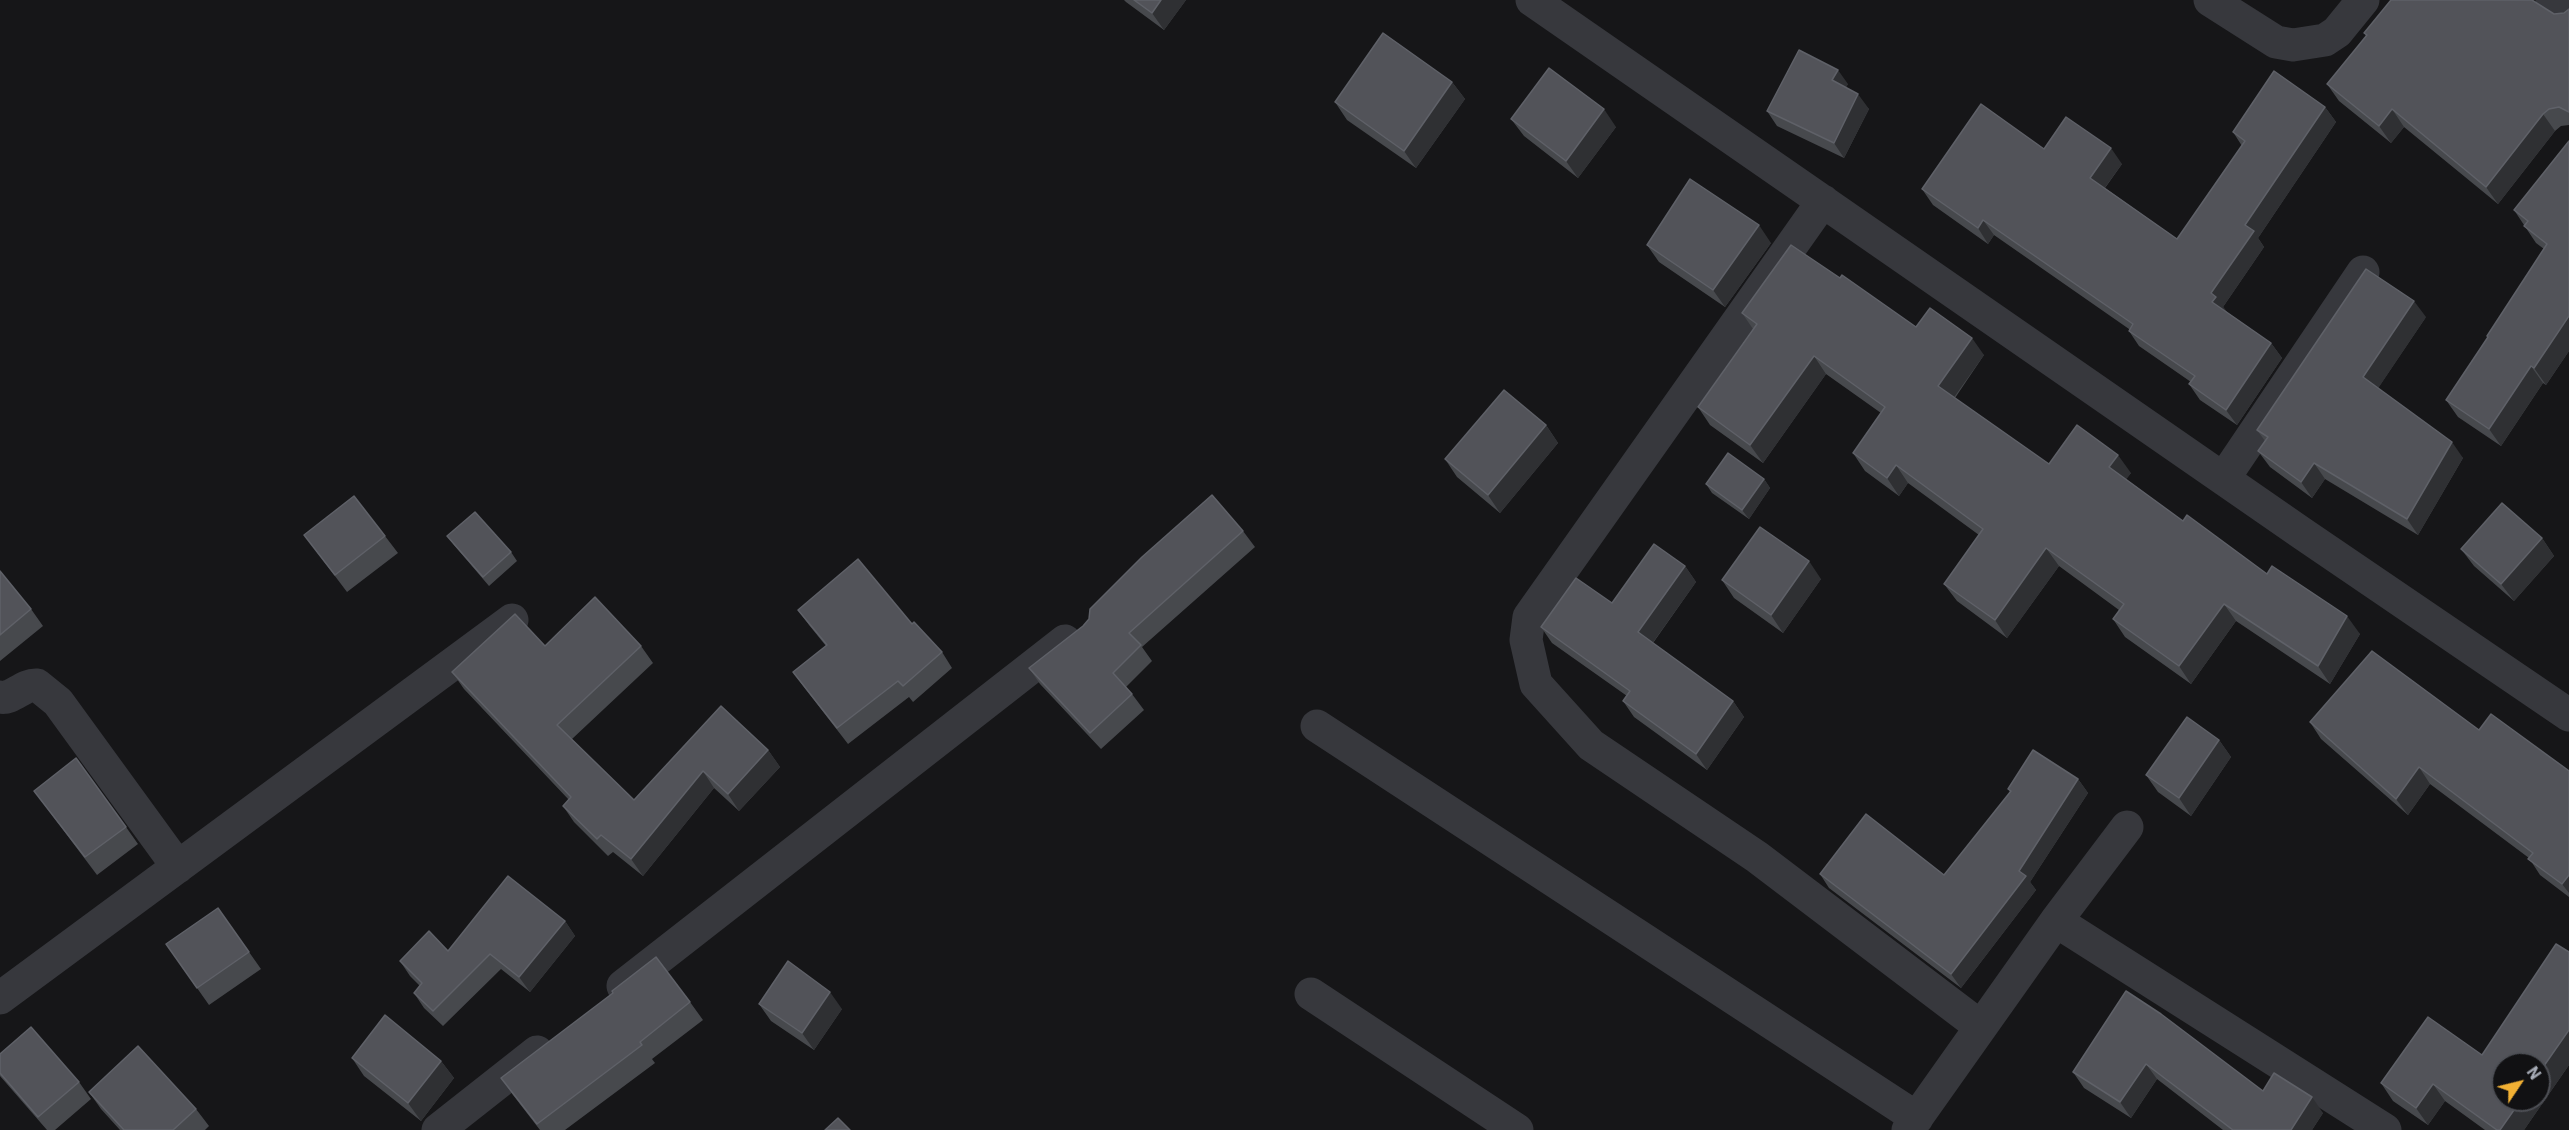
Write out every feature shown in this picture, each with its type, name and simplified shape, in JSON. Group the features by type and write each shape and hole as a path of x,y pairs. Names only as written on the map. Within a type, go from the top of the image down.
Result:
{"street":[{"path":"1532,0 2569,715"},
{"path":"2210,0 2276,42 2293,45 2325,40 2337,32 2363,0"},
{"path":"2552,0 2569,13"},
{"path":"1823,201 1529,617 1526,640 1536,684 1591,745 1757,857 1981,1026"},
{"path":"2224,478 2363,272"},
{"path":"0,998 512,620"},
{"path":"597,1006 1083,627"},
{"path":"0,697 2,699 9,697 19,690 37,685 58,702 178,867"},
{"path":"1317,726 1912,1124 2056,921 2127,826"},
{"path":"2056,921 2385,1130"},
{"path":"1311,994 1517,1130"},
{"path":"438,1130 559,1035"}],"building":[{"path":"1134,0 1161,0 1152,13"},
{"path":"2391,0 2532,0 2554,14 2564,13 2569,9 2569,112 2559,107 2549,109 2543,114 2486,187 2392,109 2379,126 2327,84 2367,35 2364,33"},
{"path":"1383,33 1452,82 1404,151 1335,102"},
{"path":"1799,50 1838,70 1832,80 1858,94 1834,143 1767,111"},
{"path":"1549,68 1604,109 1566,161 1511,119"},
{"path":"2274,71 2325,107 2245,225 2254,231 2211,293 2216,297 2212,302 2271,343 2226,410 2189,384 2195,376 2129,331 2133,324 1983,220 1978,228 1922,189 1981,104 2044,149 2066,117 2111,148 2090,178 2177,239 2245,141 2233,132"},
{"path":"2569,141 2569,316 2534,368 2531,366 2489,429 2446,400 2547,244 2524,226 2528,221 2514,210"},
{"path":"1690,179 1759,225 1713,290 1647,245"},
{"path":"1791,245 1840,278 1842,275 1916,327 1930,308 1972,338 1938,386 2049,464 2077,425 2118,455 2109,467 2183,521 2187,515 2267,574 2272,566 2347,616 2318,666 2224,604 2179,666 2113,619 2124,604 2046,548 1995,620 1944,584 1983,529 1896,465 1887,478 1853,453 1885,407 1814,356 1750,445 1698,407 1757,324 1742,313"},
{"path":"2366,269 2414,301 2363,377 2452,442 2407,519 2314,463 2301,482 2258,451 2268,437 2257,430"},
{"path":"1504,390 1546,425 1488,495 1445,459"},
{"path":"1728,453 1764,479 1742,510 1706,484"},
{"path":"1212,495 1243,531 1129,633 1141,645 1113,673 1132,694 1090,733 1029,668 1083,626 1089,619 1090,609 1142,557"},
{"path":"354,496 385,536 335,575 304,535"},
{"path":"2502,503 2542,538 2501,584 2461,549"},
{"path":"475,512 511,552 483,577 447,536"},
{"path":"1760,527 1809,561 1771,615 1722,580"},
{"path":"1654,544 1685,566 1638,632 1733,701 1696,754 1623,701 1630,691 1541,627 1576,578 1612,603"},
{"path":"858,559 912,624 914,622 942,652 903,686 898,681 837,728 793,672 827,645 798,610"},
{"path":"0,571 31,609 0,635"},
{"path":"595,597 641,646 557,725 634,800 721,706 768,750 728,794 703,771 631,859 601,835 597,839 563,806 571,797 452,672 515,614 545,646"},
{"path":"2372,651 2479,730 2491,714 2569,771 2569,875 2562,884 2528,859 2533,853 2419,767 2396,799 2310,722"},
{"path":"2187,717 2219,740 2179,798 2146,775"},
{"path":"2033,750 2078,779 2019,871 2026,876 1951,974 1820,874 1866,814 1944,875 2011,791 2008,789"},
{"path":"76,758 126,827 85,857 34,791"},
{"path":"508,876 565,921 519,977 490,954 433,1011 414,993 422,983 400,961 429,931 448,951"},
{"path":"218,908 249,952 197,988 166,944"},
{"path":"2556,944 2569,952 2569,1030 2551,1056 2551,1052 2491,1052 2491,1112 2513,1112 2500,1130 2433,1084 2416,1108 2381,1083 2428,1017 2482,1055"},
{"path":"656,957 690,1002 640,1042 642,1045 537,1124 501,1078 613,993 612,991"},
{"path":"788,961 830,992 802,1033 759,1004"},
{"path":"2126,991 2161,1014 2263,1091 2274,1073 2312,1097 2291,1130 2233,1130 2146,1064 2120,1102 2073,1072"},
{"path":"385,1015 441,1061 408,1103 352,1058"},
{"path":"31,1027 79,1082 38,1117 0,1073 0,1054"},
{"path":"138,1046 196,1109 173,1130 124,1130 89,1092"},
{"path":"838,1118 850,1130 825,1130"}]}
